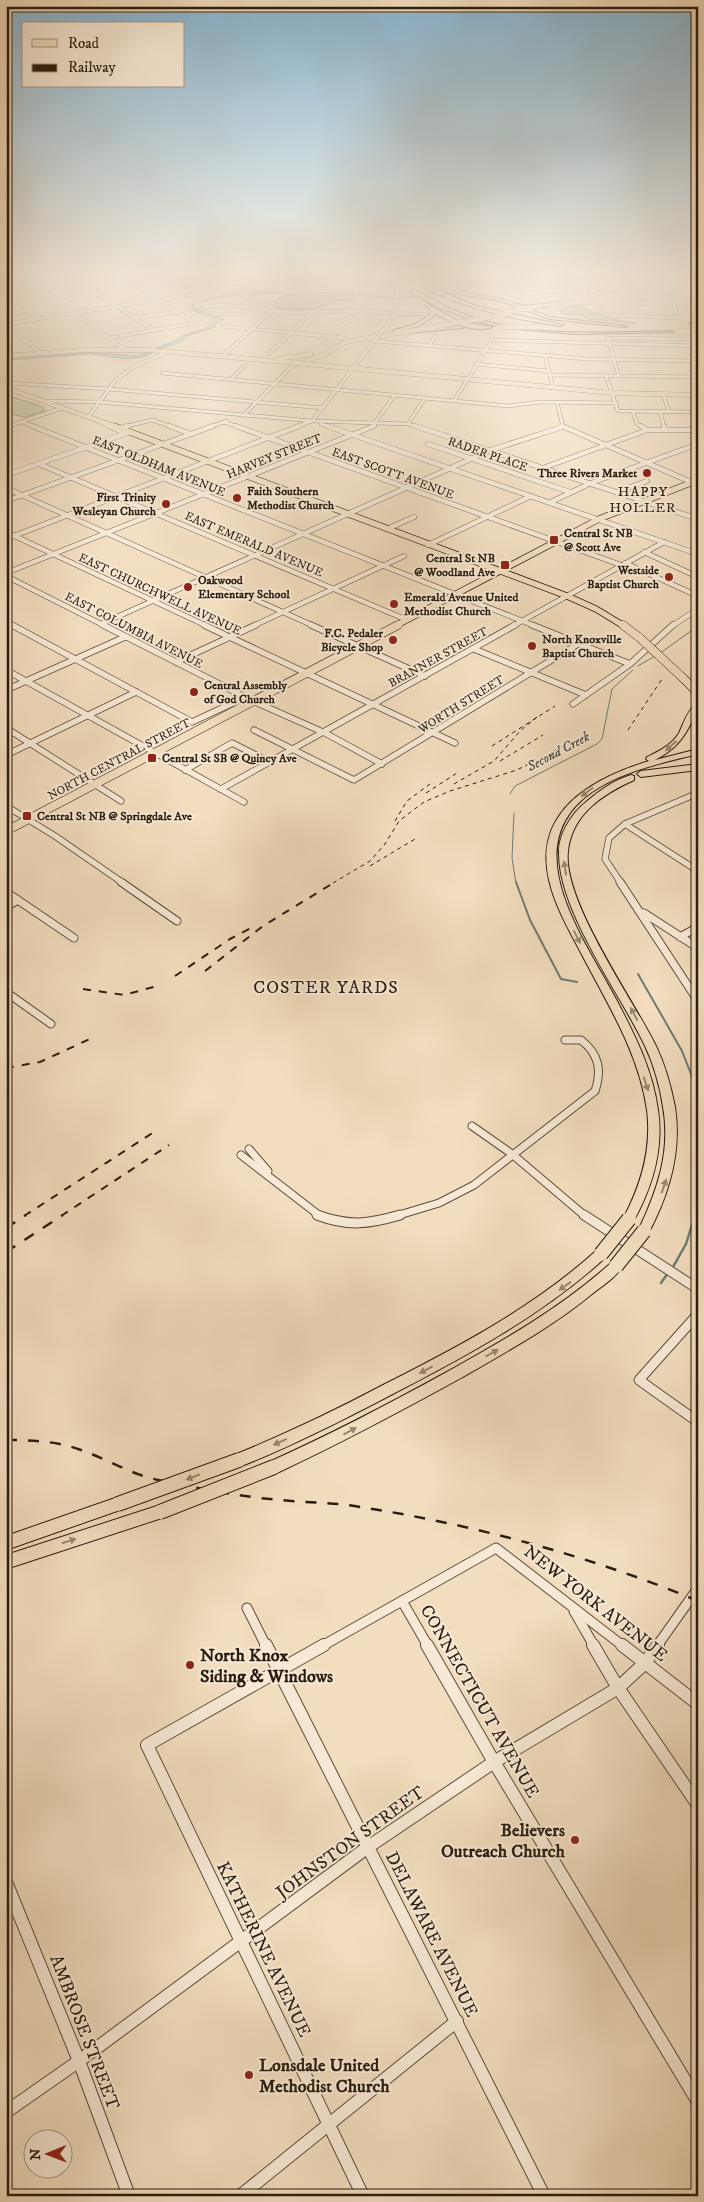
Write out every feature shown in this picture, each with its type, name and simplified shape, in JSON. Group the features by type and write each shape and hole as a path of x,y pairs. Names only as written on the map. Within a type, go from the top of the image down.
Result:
{"highway":[{"path":"6,1543 239,1460 335,1417 457,1354 532,1309 576,1278 601,1254 629,1219 643,1191 650,1169 654,1133 650,1096 640,1065 623,1026 562,904 552,872 551,859 554,834 573,804 601,783 663,752 674,744 682,734 689,716 698,707"},
{"path":"623,773 698,751"},
{"path":"6,1562 160,1512 274,1467 365,1423 542,1325 592,1290 616,1266 644,1231 669,1171 671,1145 669,1109 663,1080 651,1047 572,896 567,881 563,854 567,833 583,809 600,795 641,774 698,758"},
{"path":"641,774 698,767"},
{"path":"6,1535 72,1520"},
{"path":"6,1567 41,1550"}],"main road":[{"path":"433,376 612,393 698,395"},
{"path":"6,388 250,476 600,610 640,638 696,690"},
{"name":"NORTH CENTRAL STREET","path":"6,831 154,753 250,699 305,674 599,519 698,480"}],"street":[{"path":"88,417 109,389 123,376"},
{"path":"194,376 508,406 557,402 617,403"},
{"path":"231,379 234,376"},
{"path":"6,501 244,415 283,376"},
{"path":"6,539 312,420 346,376"},
{"path":"454,401 469,376"},
{"path":"550,376 553,388"},
{"path":"601,376 698,378"},
{"path":"606,376 617,403 618,411 698,412"},
{"path":"6,383 109,389 323,408"},
{"path":"663,394 669,412"},
{"name":"HARVEY STREET","path":"6,575 373,427 395,395"},
{"path":"408,424 425,398"},
{"path":"42,401 100,402 312,420 408,424 698,519"},
{"path":"557,402 562,427"},
{"path":"6,427 62,408"},
{"path":"633,412 637,424 647,430"},
{"path":"660,412 666,430"},
{"path":"97,420 128,433"},
{"path":"121,428 152,420 191,434"},
{"path":"312,420 698,554"},
{"name":"EAST OLDHAM AVENUE","path":"22,422 630,664"},
{"name":"EAST SCOTT AVENUE","path":"224,422 487,518 623,564 698,596"},
{"path":"101,624 491,450 562,427 698,485"},
{"path":"544,468 647,430 698,430"},
{"path":"686,430 698,434"},
{"path":"6,476 128,433"},
{"name":"RADER PLACE","path":"446,436 428,444 570,492"},
{"path":"551,502 591,483 648,464 698,444"},
{"name":"EAST EMERALD AVENUE","path":"39,464 406,620"},
{"path":"617,492 647,481"},
{"path":"6,488 425,676"},
{"path":"428,545 531,496"},
{"path":"387,529 414,517"},
{"name":"EAST CHURCHWELL AVENUE","path":"6,532 455,743"},
{"name":"BRANNER STREET","path":"221,789 272,763 372,704 664,542"},
{"path":"692,552 698,550"},
{"path":"644,552 698,576"},
{"path":"176,662 404,556"},
{"name":"EAST COLUMBIA AVENUE","path":"6,575 250,699 324,733 382,764"},
{"path":"573,704 630,664 674,624 698,609"},
{"path":"6,622 192,722 250,699"},
{"path":"6,628 12,625"},
{"path":"6,690 125,636"},
{"name":"WORTH STREET","path":"292,750 354,780 578,644"},
{"path":"474,649 586,695"},
{"path":"6,670 244,802"},
{"path":"6,756 136,692"},
{"path":"6,728 121,801"},
{"path":"254,730 292,750"},
{"path":"185,770 232,743 272,763"},
{"path":"698,793 625,824 609,838 605,859 610,870 640,910 698,1001"},
{"path":"690,797 698,802"},
{"path":"6,806 94,863 177,921"},
{"path":"625,824 698,871"},
{"path":"6,892 74,938"},
{"path":"6,907 18,900"},
{"path":"640,910 698,948"},
{"path":"680,936 698,927"},
{"path":"6,992 50,1024"},
{"path":"241,1155 317,1215 334,1221 370,1224 439,1203 474,1185 594,1091 600,1069 592,1050 585,1043"},
{"path":"472,1126 512,1154 580,1212 698,1289"},
{"path":"250,1149 275,1180"},
{"path":"698,1314 639,1380 698,1422"},
{"name":"NEW YORK AVENUE","path":"402,1601 496,1548 698,1704"},
{"name":"JOHNSTON STREET","path":"6,2112 79,2061 368,1847 494,1762 618,1688 645,1663 698,1588"},
{"path":"280,1670 402,1601"},
{"name":"CONNECTICUT AVENUE","path":"402,1601 494,1762 698,2102"},
{"path":"572,1606 618,1688 698,1805"},
{"name":"DELAWARE AVENUE","path":"247,1608 280,1670 544,2196"},
{"name":"KATHERINE AVENUE","path":"280,1670 147,1745 363,2196"},
{"name":"AMBROSE STREET","path":"6,1882 79,2061 129,2196"},
{"path":"240,2196 457,2021"}],"green space":[{"path":"6,395 41,406 44,408 44,411 25,417 6,413"}],"waterway":[{"name":"Second Creek","path":"659,654 698,626"},
{"name":"Second Creek","path":"638,666 655,656"},
{"name":"Second Creek","path":"510,794 515,786 597,744 602,739 612,689 633,670"},
{"name":"Second Creek","path":"514,813 512,858 516,883"},
{"name":"Second Creek","path":"516,882 530,920 561,979 577,982"},
{"path":"638,974 682,1051 698,1092"},
{"path":"695,1216 698,1206"},
{"path":"673,1267 686,1244 695,1215"},
{"path":"661,1283 668,1273"}],"railway":[{"path":"628,730 662,679"},
{"path":"535,719 555,706"},
{"path":"454,784 494,761 520,731 535,719"},
{"path":"492,746 535,719"},
{"path":"500,761 543,735"},
{"path":"333,883 370,861 385,844 399,821 424,802 450,791 517,770 575,740"},
{"path":"426,793 457,773"},
{"path":"395,821 407,801 430,784"},
{"path":"370,866 415,839"},
{"path":"205,971 263,926 335,882"},
{"path":"175,976 230,939 255,926"},
{"path":"83,989 124,995 157,986"},
{"path":"6,1068 40,1062 92,1038"},
{"path":"24,1216 154,1132"},
{"path":"61,1216 169,1145"},
{"path":"6,1228 26,1215"},
{"path":"6,1252 63,1215"},
{"path":"6,1440 53,1443 72,1447 148,1477 204,1489 266,1499 350,1505 402,1514 488,1533 574,1556 617,1570 698,1601"}],"place":[{"name":"Three Rivers Market","path":"647,473"},
{"name":"Faith Southern Methodist Church","path":"237,498"},
{"name":"First Trinity Wesleyan Church","path":"166,504"},
{"name":"Central St NB @ Scott Ave","path":"554,540"},
{"name":"Central St NB @ Woodland Ave","path":"505,565"},
{"name":"Westside Baptist Church","path":"669,577"},
{"name":"Oakwood Elementary School","path":"188,587"},
{"name":"Emerald Avenue United Methodist Church","path":"394,604"},
{"name":"F.C. Pedaler Bicycle Shop","path":"393,640"},
{"name":"North Knoxville Baptist Church","path":"532,646"},
{"name":"Central Assembly of God Church","path":"194,692"},
{"name":"Central St SB @ Quincy Ave","path":"152,758"},
{"name":"Central St NB @ Springdale Ave","path":"27,816"},
{"name":"North Knox Siding & Windows","path":"190,1665"},
{"name":"Believers Outreach Church","path":"575,1840"},
{"name":"Lonsdale United Methodist Church","path":"249,2075"}],"district":[{"name":"HAPPY HOLLER","path":"643,500"},
{"name":"COSTER YARDS","path":"326,987"}]}
